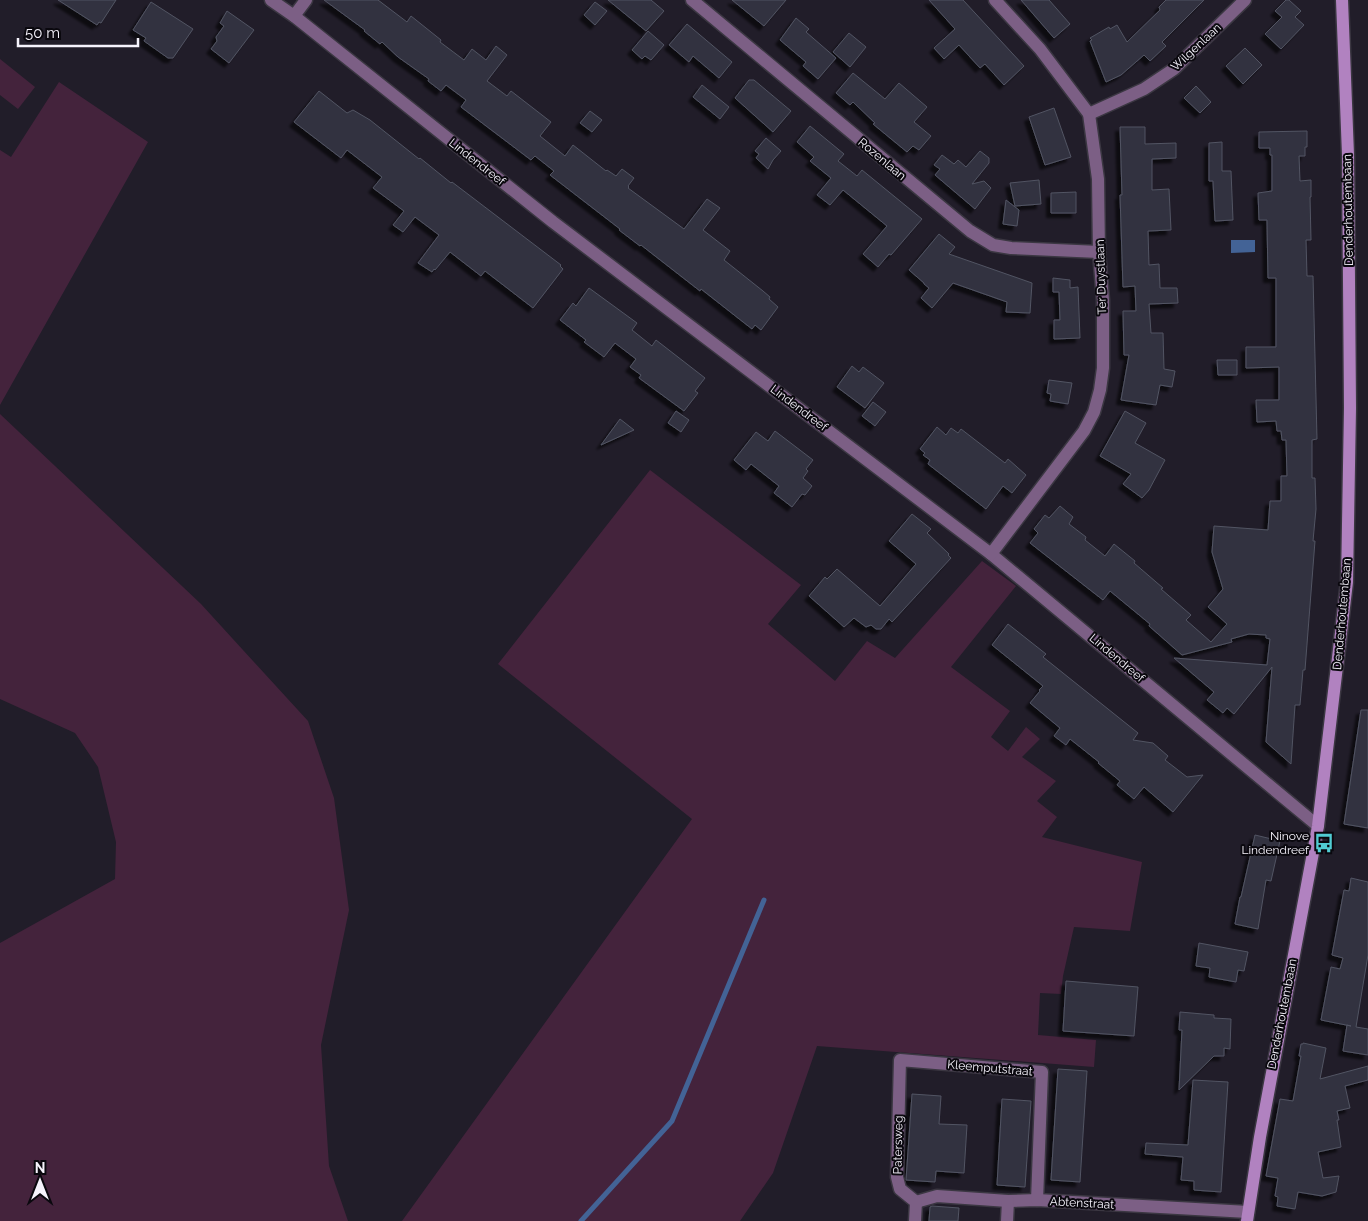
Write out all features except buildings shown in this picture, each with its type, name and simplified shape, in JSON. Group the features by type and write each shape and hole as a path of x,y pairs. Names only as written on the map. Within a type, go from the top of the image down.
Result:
{"street":[{"name":"Lindendreef","path":"271,0 294,16 553,222 991,554 1318,826"},
{"path":"294,16 306,0"},
{"name":"Rozenlaan","path":"692,0 970,231 993,245 1011,248 1099,252"},
{"name":"Ter Duystlaan","path":"991,554 1084,431 1094,412 1103,368 1103,300 1099,252 1098,179 1088,114 1040,50 995,0"},
{"name":"Wilgenlaan","path":"1088,114 1144,89 1174,69 1245,0"},
{"name":"Denderhoutembaan","path":"1248,1217 1261,1128 1318,826 1347,582 1350,379 1348,155 1342,0"},
{"name":"Kleemputstraat","path":"900,1060 1042,1072 1037,1200"},
{"name":"Patersweg","path":"900,1060 896,1177 900,1189 916,1202"},
{"name":"Abtenstraat","path":"916,1202 937,1196 1008,1201 1037,1200 1248,1217"},
{"path":"1007,1221 1008,1201"},
{"path":"915,1221 916,1202"}],"shaded area":[{"path":"0,59 35,87 18,109 0,95"},
{"path":"59,82 148,142 0,405 0,150 11,157"},
{"path":"0,414 201,604 308,721 334,798 349,910 321,1045 329,1166 348,1221 0,1221 0,943 115,879 116,842 98,767 75,733 0,699"},
{"path":"650,470 801,585 768,624 835,681 867,641 895,658 982,561 1016,586 951,667 1010,711 991,737 1008,751 1026,727 1040,739 1022,757 1056,781 1037,801 1057,817 1042,837 1142,862 1130,931 1074,927 1061,994 1040,993 1038,1035 1096,1040 1094,1067 817,1046 773,1173 740,1221 402,1221 692,819 498,664"}],"water":[{"path":"1231,240 1255,240 1255,252 1231,253"}],"waterway":[{"path":"581,1221 672,1121 764,900"}],"place":[{"name":"Ninove Lindendreef","path":"1324,843"}]}
